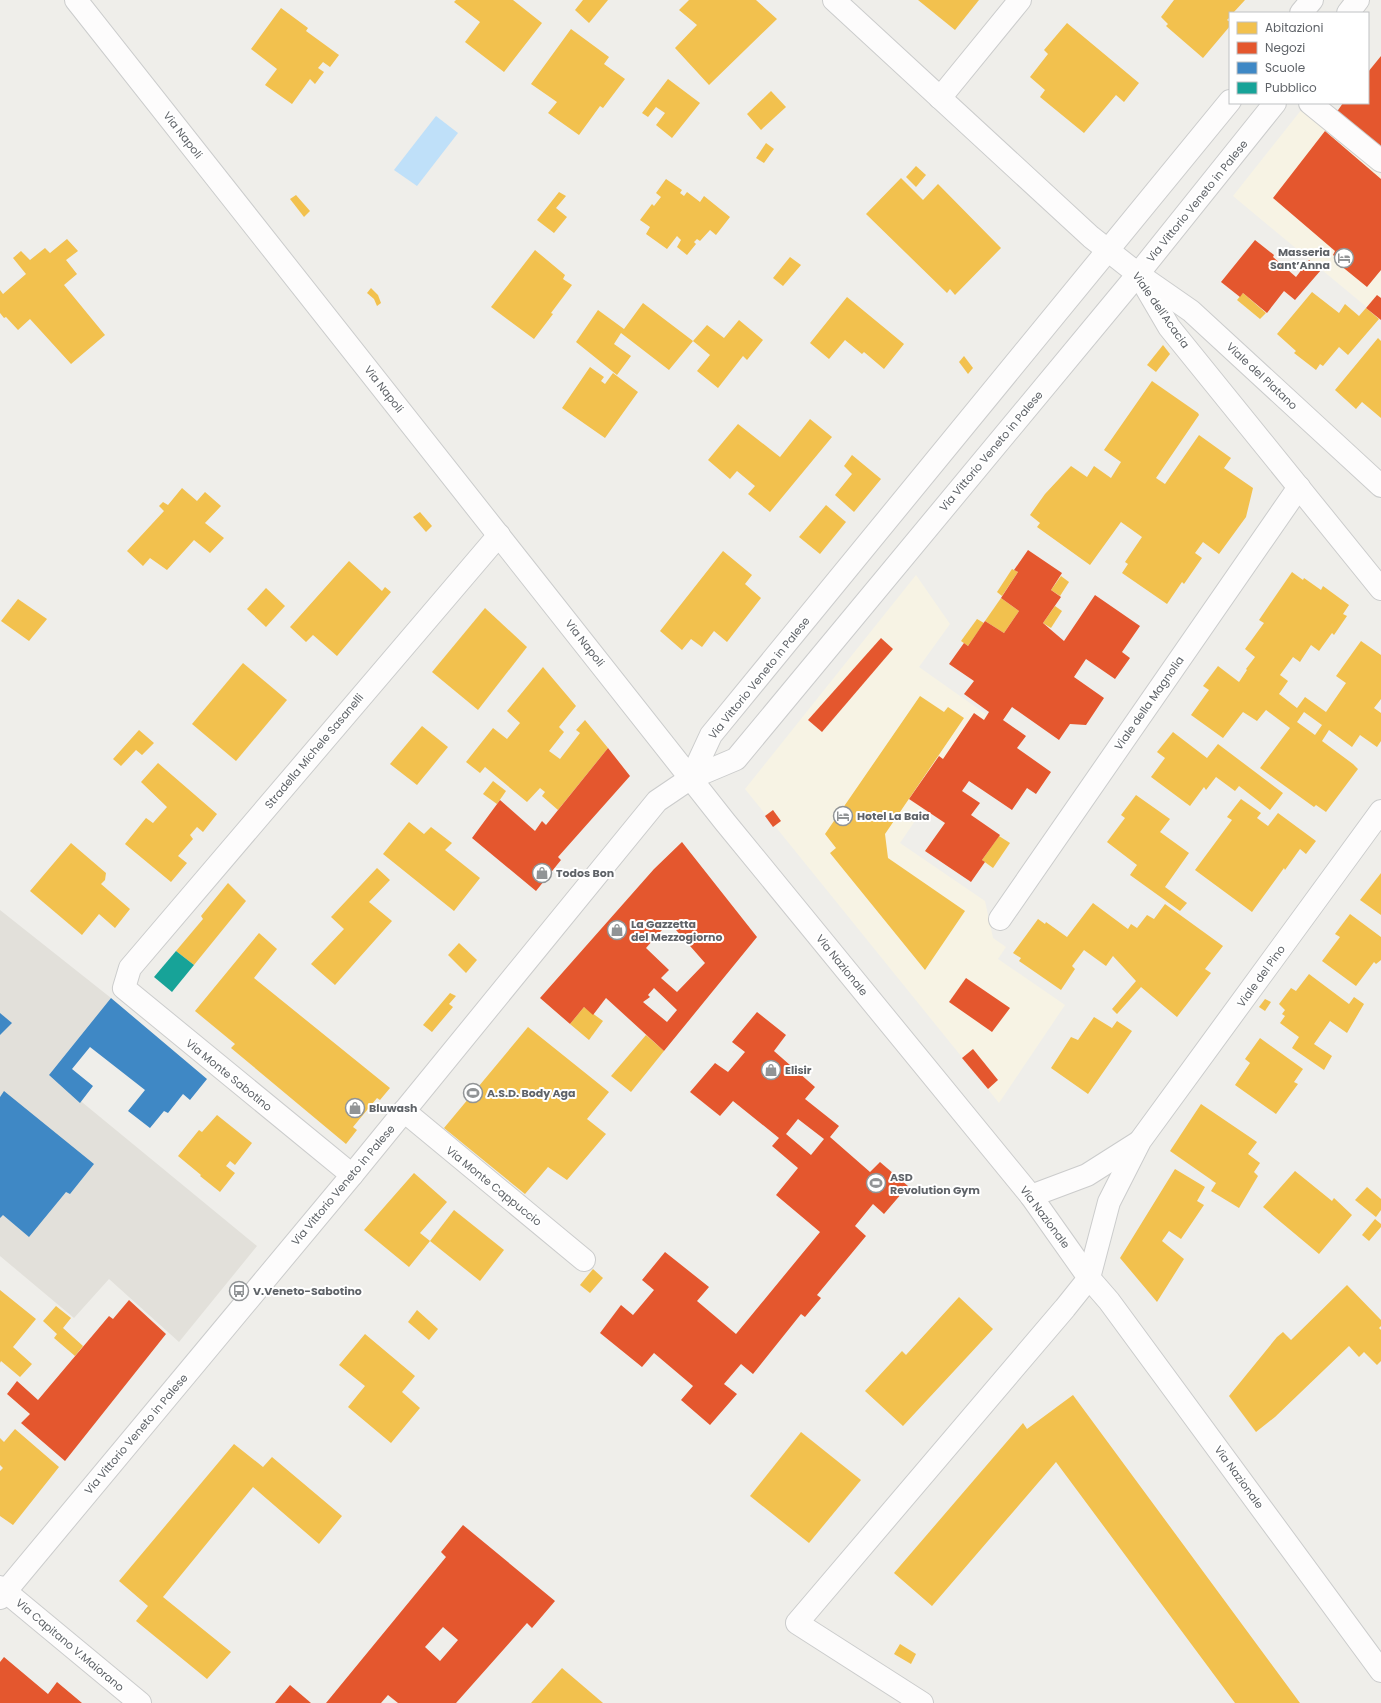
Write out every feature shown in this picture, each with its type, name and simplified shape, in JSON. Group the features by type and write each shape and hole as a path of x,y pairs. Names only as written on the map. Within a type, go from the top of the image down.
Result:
{"street":[{"name":"Via Napoli","path":"76,0 691,778"},
{"name":"Viale dell'Acacia","path":"834,0 1108,250 1138,274 1169,327 1381,589"},
{"path":"940,98 1020,0"},
{"path":"1302,12 1312,0"},
{"path":"1349,12 1358,0"},
{"name":"Via Vittorio Veneto in Palese","path":"691,778 711,735 1229,102"},
{"name":"Via Vittorio Veneto in Palese","path":"2,1592 352,1175 657,801 691,778 736,759 1138,274 1274,104"},
{"path":"1311,104 1381,161"},
{"name":"Viale del Platano","path":"1138,274 1191,311 1381,486"},
{"name":"Viale della Magnolia","path":"1000,919 1299,487"},
{"name":"Stradella Michele Sasanelli","path":"130,968 499,535"},
{"name":"Via Nazionale","path":"691,778 1031,1196 1089,1278 1114,1307 1381,1671"},
{"name":"Viale del Pino","path":"1089,1278 1109,1202 1140,1141 1381,811"},
{"name":"Via Monte Sabotino","path":"130,968 124,988 352,1175"},
{"name":"Via Monte Cappuccio","path":"404,1111 584,1260"},
{"name":"Viale del Pino","path":"1031,1196 1087,1175 1140,1141"},
{"path":"922,1703 797,1623 1089,1278"},
{"name":"Via Capitano V.Maiorano","path":"2,1592 140,1703"}],"shaded area":[{"name":"Masseria Sant’Anna","path":"1302,109 1381,175 1381,319 1233,196"},
{"name":"Hotel La Baia","path":"916,575 950,624 919,667 987,715 900,843 985,901 993,938 1006,947 998,959 1065,1005 999,1103 745,789"},
{"path":"0,910 111,998 49,1075 257,1246 179,1342 109,1279 74,1318 0,1256"}],"water":[{"path":"436,116 458,133 417,186 394,170"}],"building: Abitazioni":[{"path":"456,0 513,0 542,23 504,72 465,42 480,22 454,2"},
{"path":"583,0 608,0 589,23 575,10"},
{"path":"689,0 756,0 777,19 709,85 675,48 697,25 679,10"},
{"path":"918,0 979,0 955,30"},
{"path":"1174,0 1245,0 1234,12 1229,12 1229,18 1227,20 1229,21 1229,27 1203,58 1166,26 1168,24 1161,17"},
{"path":"281,8 308,28 306,31 339,55 330,67 323,62 318,68 324,72 315,84 310,79 292,104 265,85 277,69 251,49"},
{"path":"1067,23 1139,83 1124,102 1116,95 1084,133 1040,97 1045,90 1030,77 1048,54 1044,50"},
{"path":"571,29 609,57 604,64 625,79 603,108 600,106 579,135 548,113 557,102 531,84"},
{"path":"668,79 700,103 672,138 656,125 665,113 656,107 648,117 642,113"},
{"path":"771,91 786,107 761,130 747,114"},
{"path":"766,143 774,149 764,163 756,158"},
{"path":"916,166 926,175 916,187 906,177"},
{"path":"901,178 923,200 938,184 1001,248 955,295 950,289 947,293 866,214"},
{"path":"666,179 682,190 680,193 684,196 687,192 700,202 704,196 730,217 716,235 710,230 700,241 697,239 694,242 696,244 687,255 677,247 681,240 677,236 667,249 646,234 650,227 640,220 652,204 654,206 661,197 656,193"},
{"path":"559,192 566,196 556,208 567,217 554,233 537,220"},
{"path":"296,195 310,211 304,217 290,199"},
{"path":"67,239 78,251 66,260 77,274 64,285 105,335 71,364 30,319 18,330 6,317 4,318 0,313 0,290 3,294 26,274 13,258 21,251 30,260 45,248 50,253"},
{"path":"535,250 565,275 563,279 572,285 534,339 491,307"},
{"path":"790,257 801,265 783,286 773,278"},
{"path":"371,288 378,295 381,303 377,306 374,299 367,293"},
{"path":"1312,292 1339,313 1345,304 1359,316 1366,308 1379,319 1348,355 1339,347 1323,366 1320,364 1316,370 1294,353 1296,351 1277,334"},
{"path":"1243,293 1266,313 1260,319 1237,300"},
{"path":"847,297 904,344 884,369 864,352 862,354 845,340 829,359 810,343"},
{"path":"643,303 693,341 669,370 621,333 614,344 631,356 617,375 576,342 598,310 624,329"},
{"path":"739,320 763,340 747,360 743,356 718,388 697,371 710,355 693,341 707,325 724,338"},
{"path":"1378,338 1381,341 1381,418 1362,402 1356,409 1335,390"},
{"path":"1163,345 1170,354 1156,372 1147,365"},
{"path":"964,356 973,368 968,374 959,362"},
{"path":"590,367 604,377 601,381 605,384 613,373 638,392 605,438 562,408"},
{"path":"1152,381 1199,415 1156,478 1165,484 1199,435 1231,458 1224,468 1253,488 1246,517 1219,554 1203,542 1195,553 1202,558 1184,584 1182,582 1167,604 1122,573 1128,564 1125,562 1142,537 1121,522 1090,565 1037,527 1040,523 1030,515 1045,494 1071,466 1087,477 1094,466 1111,478 1121,462 1104,450"},
{"path":"810,419 832,437 770,512 748,494 755,486 737,471 730,479 708,460 738,424 780,457"},
{"path":"852,455 881,479 854,512 835,495 852,474 844,466"},
{"path":"182,488 197,501 205,492 221,506 205,523 224,538 210,553 194,540 167,570 150,558 143,566 127,551 164,511 159,506 163,502 168,505"},
{"path":"826,505 846,522 820,554 799,537"},
{"path":"420,512 432,526 426,532 413,517"},
{"path":"723,551 752,575 745,584 761,598 727,642 714,631 702,647 691,639 682,650 660,631"},
{"path":"349,561 382,591 385,587 391,592 337,656 313,635 306,642 290,627"},
{"path":"1012,569 1018,572 1002,596 997,592"},
{"path":"1292,572 1303,580 1304,578 1321,590 1323,586 1349,605 1343,614 1347,616 1334,635 1332,633 1319,651 1311,645 1300,662 1293,657 1280,675 1288,681 1279,694 1297,708 1305,697 1326,712 1346,683 1336,676 1361,641 1381,655 1381,699 1374,708 1381,713 1381,741 1377,747 1360,735 1352,747 1329,730 1322,741 1358,769 1326,812 1316,805 1314,807 1260,768 1290,728 1266,710 1257,721 1243,712 1223,738 1191,715 1209,690 1203,686 1218,666 1239,682 1255,657 1245,649 1264,623 1259,620","holes":["1304,712 1322,725 1315,735 1297,722"]},
{"path":"1061,576 1069,582 1060,596 1051,590"},
{"path":"266,588 285,606 266,627 247,609"},
{"path":"1001,598 1019,611 1004,633 985,621"},
{"path":"18,599 47,619 29,641 1,621"},
{"path":"1055,606 1062,611 1051,628 1043,623"},
{"path":"485,608 527,647 478,710 432,672"},
{"path":"977,619 984,623 968,646 961,641"},
{"path":"243,663 287,700 236,761 192,724"},
{"path":"543,667 576,706 559,727 564,732 549,751 560,759 580,733 576,730 585,720 608,748 558,810 542,796 545,792 540,788 527,802 485,767 480,773 466,762 493,728 507,739 520,723 507,711"},
{"path":"920,696 944,712 948,707 964,718 885,834 888,858 965,911 925,970 830,853 836,848 825,834"},
{"path":"422,726 448,747 417,785 390,764"},
{"path":"139,730 154,743 142,755 136,750 121,766 113,759"},
{"path":"1173,732 1207,758 1218,744 1283,793 1270,810 1239,786 1235,791 1216,777 1206,790 1204,787 1190,806 1151,777 1165,758 1157,752"},
{"path":"158,763 217,814 203,832 197,827 190,835 193,839 178,856 187,863 171,882 125,844 146,818 153,823 167,807 141,782"},
{"path":"493,781 506,791 497,804 483,794"},
{"path":"1136,795 1170,819 1160,832 1189,853 1165,887 1187,903 1180,911 1130,875 1137,865 1107,842 1125,818 1121,815"},
{"path":"1241,799 1261,813 1257,818 1268,826 1278,813 1316,841 1306,854 1300,849 1285,870 1284,868 1252,912 1195,870 1232,820 1227,817"},
{"path":"409,822 424,834 431,827 452,843 445,850 480,878 454,911 383,854"},
{"path":"999,836 1010,843 993,868 982,860"},
{"path":"71,843 106,873 105,880 101,884 130,909 115,928 99,914 82,935 30,891"},
{"path":"377,868 390,880 369,902 392,921 335,985 311,964 344,929 331,917"},
{"path":"1381,873 1381,915 1360,900"},
{"path":"228,883 246,901 194,965 176,951 203,919 201,916"},
{"path":"1093,903 1128,929 1131,924 1137,928 1147,915 1154,919 1165,904 1223,946 1205,969 1211,973 1177,1017 1141,987 1117,1014 1112,1009 1136,981 1113,956 1106,966 1084,950 1072,966 1075,969 1061,990 1019,961 1021,958 1013,953 1038,919 1045,924 1046,922 1067,937"},
{"path":"1350,914 1381,937 1381,960 1376,964 1374,962 1356,986 1322,961 1340,937 1335,934"},
{"path":"259,933 277,949 254,978 390,1088 380,1100 377,1098 353,1127 357,1130 346,1144 231,1048 235,1044 195,1011"},
{"path":"459,943 477,960 466,973 448,955"},
{"path":"1309,974 1349,1004 1354,997 1364,1004 1347,1033 1330,1021 1314,1044 1332,1056 1324,1070 1292,1048 1299,1037 1280,1023 1285,1016 1282,1014 1285,1010 1279,1004 1291,988 1296,991"},
{"path":"450,993 456,996 449,1004 453,1007 432,1032 423,1025"},
{"path":"1265,999 1271,1002 1265,1011 1259,1007"},
{"path":"584,1007 603,1021 589,1040 570,1024"},
{"path":"1094,1017 1112,1028 1117,1021 1132,1031 1088,1094 1051,1068 1071,1037 1078,1040"},
{"path":"528,1027 609,1092 587,1119 606,1134 567,1180 548,1167 525,1194 444,1128"},
{"path":"646,1035 664,1051 631,1092 611,1076"},
{"path":"1260,1038 1303,1069 1294,1082 1298,1084 1276,1114 1235,1085 1250,1063 1245,1059"},
{"path":"1201,1104 1257,1142 1248,1154 1260,1163 1254,1172 1258,1176 1239,1208 1211,1191 1216,1183 1170,1151"},
{"path":"217,1115 252,1143 235,1165 230,1161 226,1166 235,1173 220,1192 178,1156 199,1130 202,1132"},
{"path":"1175,1169 1205,1187 1197,1201 1204,1205 1181,1239 1169,1231 1162,1241 1184,1259 1157,1302 1120,1258"},
{"path":"1295,1171 1332,1201 1334,1198 1352,1215 1319,1254 1263,1207"},
{"path":"414,1173 447,1202 420,1233 430,1241 409,1267 364,1230"},
{"path":"1367,1187 1381,1199 1381,1210 1376,1217 1355,1200"},
{"path":"454,1210 504,1250 480,1281 430,1241"},
{"path":"1375,1219 1381,1224 1381,1227 1369,1241 1362,1235"},
{"path":"593,1269 603,1278 590,1293 580,1285"},
{"path":"1347,1285 1381,1320 1381,1326 1379,1328 1381,1330 1381,1361 1377,1365 1364,1352 1359,1357 1349,1346 1275,1417 1256,1432 1229,1396 1277,1337 1283,1332 1291,1340"},
{"path":"0,1290 36,1319 13,1347 32,1364 20,1377 1,1361 0,1363"},
{"path":"959,1297 993,1329 903,1426 865,1391 902,1351 906,1355"},
{"path":"56,1306 71,1318 63,1328 83,1346 75,1356 54,1338 57,1334 43,1321"},
{"path":"417,1310 438,1329 429,1340 408,1322"},
{"path":"365,1334 415,1376 402,1392 420,1408 391,1443 348,1407 365,1386 339,1365"},
{"path":"1073,1395 1300,1703 1235,1703 1056,1462 932,1606 894,1573 1023,1423 1027,1429"},
{"path":"15,1429 59,1467 13,1525 0,1516 0,1471 3,1468 0,1465 0,1438 4,1442"},
{"path":"801,1432 861,1480 809,1543 750,1496"},
{"path":"234,1444 263,1467 272,1457 342,1516 319,1544 253,1487 163,1597 231,1652 207,1679 136,1621 148,1606 119,1581"},
{"path":"900,1644 916,1654 911,1664 894,1654"},
{"path":"562,1668 603,1703 531,1703"}],"building: Negozi":[{"path":"1381,56 1381,150 1336,113 1342,104 1369,104 1369,71"},
{"path":"1325,131 1381,179 1381,270 1367,287 1340,265 1342,262 1333,255 1335,251 1273,198"},
{"path":"1255,240 1274,255 1273,257 1296,277 1309,260 1321,270 1295,300 1284,291 1267,313 1243,293 1240,297 1221,282"},
{"path":"1377,295 1381,298 1381,320 1366,308"},
{"path":"1028,550 1062,573 1051,590 1061,597 1043,623 1064,641 1095,595 1140,626 1122,652 1130,658 1115,679 1086,659 1074,677 1104,698 1086,725 1070,724 1059,740 1012,707 1003,720 1026,736 1017,748 1051,772 1036,794 1027,788 1012,810 969,781 962,791 980,803 971,815 1000,835 982,860 985,862 971,882 925,851 945,823 909,799 939,756 943,759 974,713 984,720 989,712 964,694 974,681 949,664 964,643 968,646 985,621 1004,633 1019,611 1001,598 1018,572 1014,570"},
{"path":"881,638 893,649 822,732 808,720"},
{"path":"608,748 630,776 558,857 561,860 536,891 472,838 500,800 535,831 542,821 546,825"},
{"path":"773,810 781,821 773,827 765,816"},
{"path":"682,842 757,937 664,1051 606,998 593,1015 584,1007 570,1024 540,998 654,869","holes":["669,922 705,963 677,992 661,978 669,970 646,948","654,988 677,1010 667,1022 643,1002 650,997 648,995"]},
{"path":"966,978 1010,1008 992,1032 949,1002"},
{"path":"757,1012 786,1035 774,1051 815,1087 805,1099 839,1126 830,1137 870,1172 880,1162 908,1186 884,1214 873,1204 855,1226 866,1236 817,1295 821,1298 805,1317 801,1314 753,1374 741,1364 724,1384 737,1394 710,1425 681,1400 693,1386 654,1353 642,1367 600,1333 621,1305 633,1315 654,1290 642,1280 665,1252 709,1287 697,1301 736,1334 820,1232 776,1195 798,1168 772,1146 779,1138 733,1101 720,1116 690,1092 715,1063 728,1072 745,1052 732,1042","holes":["798,1119 824,1139 811,1155 786,1134"]},
{"path":"973,1049 998,1080 988,1089 962,1058"},
{"path":"129,1300 166,1334 65,1461 21,1423 30,1414 7,1394 17,1381 38,1400 109,1316 113,1319"},
{"path":"463,1525 555,1601 532,1628 527,1623 456,1703 398,1703 388,1695 381,1703 326,1703 446,1557 441,1552","holes":["443,1627 458,1640 440,1661 425,1647"]},
{"path":"4,1657 48,1694 57,1682 82,1703 0,1703 0,1662"},
{"path":"290,1685 311,1703 275,1703"}],"building: Scuole":[{"path":"111,998 207,1079 190,1100 183,1094 168,1113 164,1111 150,1128 128,1111 145,1090 90,1047 72,1069 93,1086 80,1103 49,1075"},
{"path":"0,1013 12,1023 0,1035"},
{"path":"4,1091 94,1164 70,1194 66,1192 29,1237 3,1215 0,1218 0,1097"}],"building: Pubblico":[{"path":"176,951 194,965 172,992 154,977"}],"place":[{"name":"Masseria Sant’Anna","path":"1344,258"},
{"name":"Hotel La Baia","path":"843,816"},
{"name":"Todos Bon","path":"542,873"},
{"name":"La Gazzetta del Mezzogiorno","path":"617,930"},
{"name":"Elisir","path":"771,1070"},
{"name":"A.S.D. Body Aga","path":"473,1093"},
{"name":"Bluwash","path":"355,1108"},
{"name":"ASD Revolution Gym","path":"876,1183"},
{"name":"V.Veneto-Sabotino","path":"239,1291"}]}
